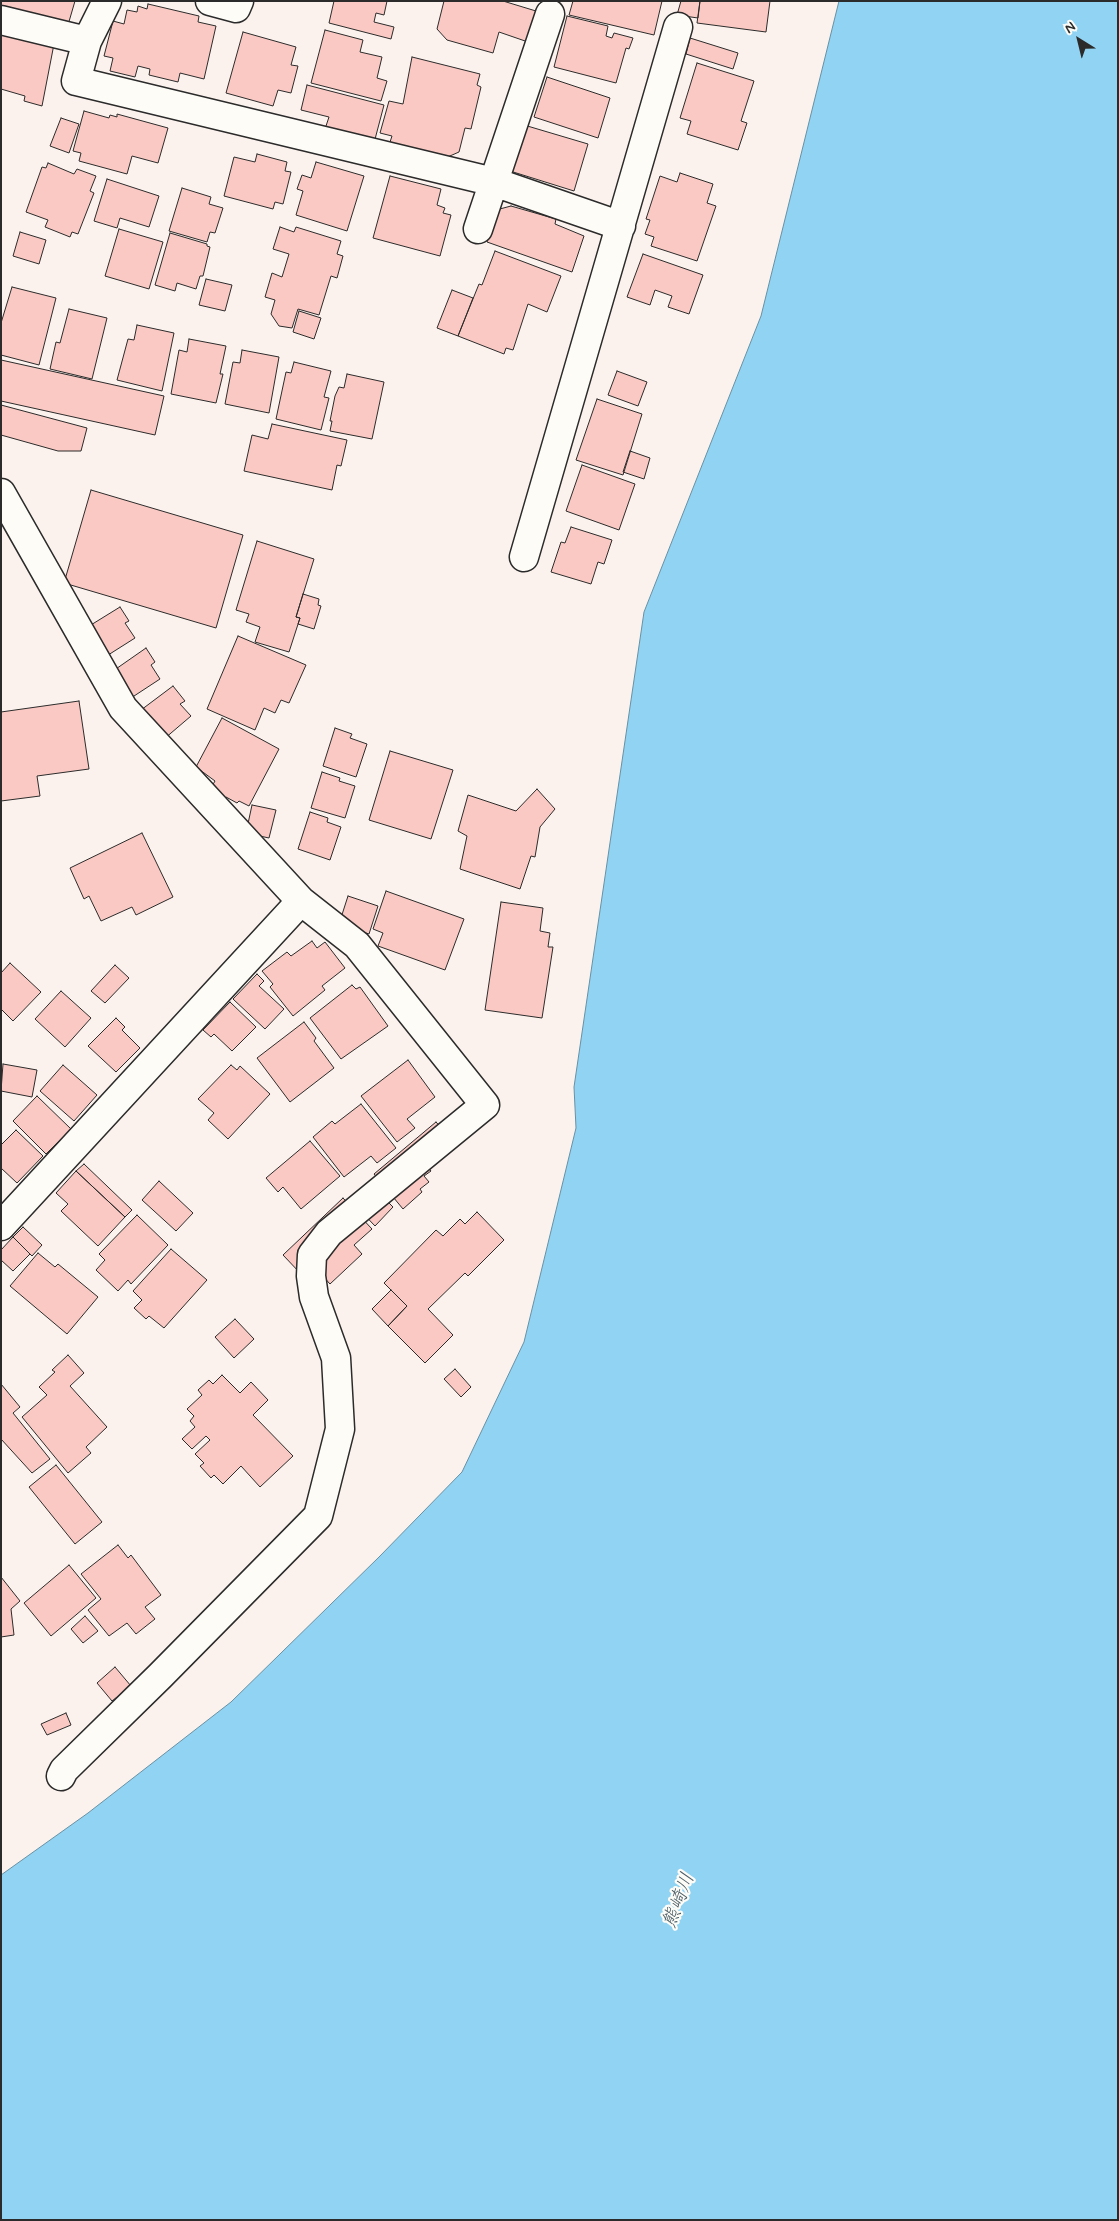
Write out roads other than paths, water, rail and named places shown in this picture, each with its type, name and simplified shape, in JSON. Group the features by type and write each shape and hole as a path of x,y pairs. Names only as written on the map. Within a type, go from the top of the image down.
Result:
{"street":[{"path":"107,1 87,41 76,82 494,182 621,226"},
{"path":"210,1 236,8 239,1"},
{"path":"478,229 550,14"},
{"path":"1,20 87,41"},
{"path":"524,557 678,27"},
{"path":"1,493 123,708 301,901 357,945 485,1105 329,1233 312,1255 311,1276 314,1297 336,1358 340,1429 318,1516 167,1670 64,1770 61,1776"},
{"path":"1,1226 301,901"}],"water":[{"name":"熊崎川","path":"839,1 1118,1 1118,2220 1,2220 1,1875 88,1813 231,1702 379,1557 462,1472 524,1342 576,1128 574,1087 644,612 761,316"}]}
